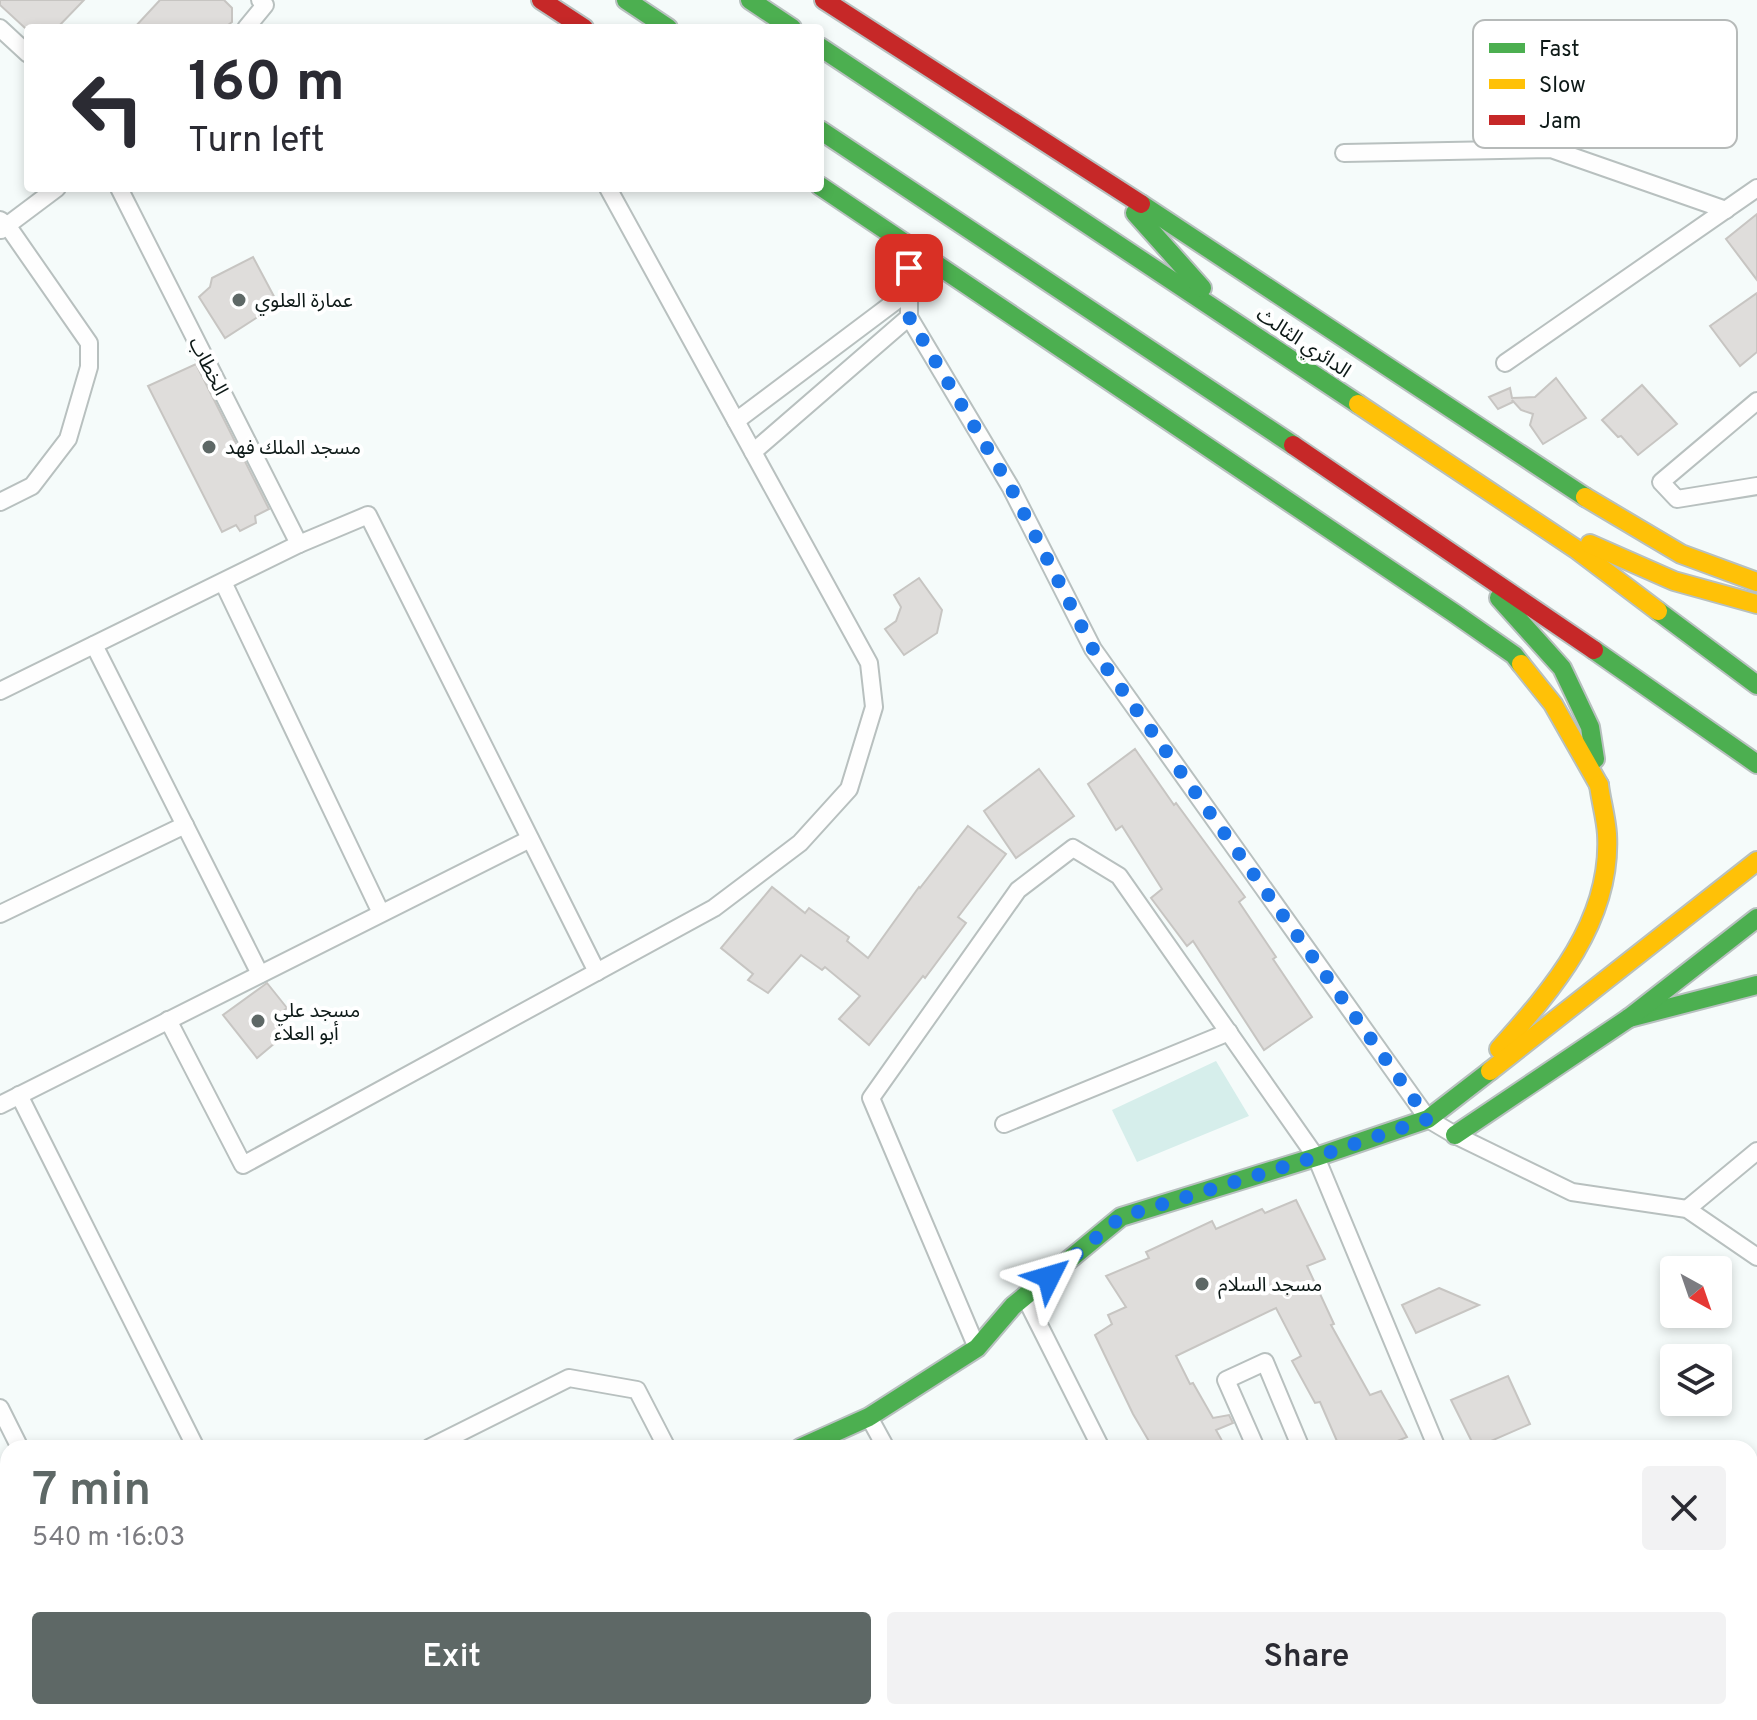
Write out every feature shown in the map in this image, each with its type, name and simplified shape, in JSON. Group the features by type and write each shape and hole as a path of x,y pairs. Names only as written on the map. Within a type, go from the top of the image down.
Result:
{"main road":[{"path":"541,0 578,24"},
{"path":"626,0 662,24"},
{"path":"750,0 786,24"},
{"path":"824,0 1109,183 1617,518 1681,554 1757,582"},
{"name":"الدائري الثالث","path":"824,50 1576,549 1757,685"},
{"path":"824,133 1466,561 1757,764"},
{"path":"1109,183 1229,319"},
{"path":"824,189 1514,655 1553,704 1599,785"},
{"path":"1526,516 1674,581 1757,604"},
{"path":"1449,1102 1562,977 1586,934 1603,886 1607,836 1590,727 1562,668 1466,561"},
{"path":"818,1440 869,1417 977,1348 1013,1306 1121,1217 1428,1119 1757,861"},
{"path":"1455,1135 1629,1018 1757,918"},
{"path":"1629,1018 1757,985"}],"street":[{"path":"249,24 265,5 260,0"},
{"path":"0,28 24,50"},
{"path":"1344,153 1551,149 1726,210"},
{"path":"1505,363 1757,188"},
{"path":"1,500 32,486 68,439 89,367 89,343 2,226 51,192"},
{"name":"الخطاب","path":"121,192 299,544"},
{"path":"168,1020 243,1165 714,908 800,843 849,789 874,707 869,663 610,192"},
{"path":"909,246 909,317 1011,488 1093,649 1428,1119 1572,1192 1687,1209 1757,1257"},
{"path":"736,421 909,291"},
{"path":"753,452 909,317"},
{"path":"1757,401 1661,482 1677,499 1757,486"},
{"path":"0,691 299,544 368,515 597,972"},
{"path":"223,582 381,913"},
{"path":"94,645 260,974"},
{"path":"0,914 185,825"},
{"path":"0,1105 530,839"},
{"path":"977,1348 871,1098 1018,890 1073,848 1119,876 1316,1157 1434,1440"},
{"path":"1004,1124 1229,1032"},
{"path":"19,1095 192,1440"},
{"path":"1687,1209 1757,1151"},
{"path":"1025,1297 1097,1440"},
{"path":"1252,1440 1226,1380 1265,1362 1298,1440"},
{"path":"445,1440 569,1378 637,1390 663,1440"},
{"path":"0,1408 16,1440"},
{"path":"869,1417 882,1440"}],"shaded area":[{"path":"1216,1061 1249,1116 1137,1162 1112,1110"}],"building":[{"path":"0,0 84,0 61,24 24,24 24,27 0,5"},
{"path":"160,0 224,0 232,8 229,24 138,24"},
{"path":"1757,214 1757,280 1726,239"},
{"name":"عمارة العلوي","path":"253,257 278,304 225,338 199,297 210,287 212,278"},
{"path":"1757,293 1757,352 1740,366 1710,326"},
{"name":"مسجد الملك فهد","path":"196,364 269,509 255,516 256,523 240,531 236,525 222,532 148,386"},
{"path":"1556,378 1586,418 1543,444 1530,425 1533,414 1521,410 1512,400 1498,409 1489,397 1510,388 1512,398 1535,397"},
{"path":"1642,385 1677,424 1638,455 1602,420"},
{"path":"919,578 942,610 937,633 904,655 885,629 896,621 901,607 894,595"},
{"path":"1135,749 1245,897 1239,902 1312,1017 1264,1050 1193,941 1187,946 1151,898 1162,889 1122,826 1116,830 1088,784"},
{"path":"1039,769 1074,816 1016,858 984,811"},
{"path":"968,826 1006,854 958,917 966,923 869,1045 839,1019 860,996 825,967 822,970 801,955 768,993 748,980 753,974 721,948 772,887 805,913 809,908 849,937 847,941 868,958"},
{"name":"مسجد علي أبو العلاء","path":"267,983 287,1008 281,1013 294,1027 257,1058 223,1015"},
{"path":"1296,1200 1325,1259 1307,1266 1334,1324 1331,1325 1370,1395 1381,1391 1407,1437 1400,1440 1337,1440 1320,1402 1315,1403 1292,1361 1301,1356 1276,1308 1176,1356 1213,1418 1229,1415 1233,1423 1216,1430 1222,1440 1148,1440 1095,1335 1112,1324 1108,1315 1126,1307 1106,1276 1149,1258 1146,1252 1212,1221 1216,1229 1262,1209 1265,1213"},
{"path":"1439,1288 1479,1305 1416,1333 1402,1305"},
{"path":"1508,1376 1530,1424 1493,1440 1471,1440 1451,1400"}],"traffic: fast":[{"path":"626,0 662,24"},
{"path":"750,0 786,24"},
{"path":"824,50 1358,404"},
{"path":"824,133 1293,445"},
{"path":"824,189 1454,613 1514,655 1521,664"},
{"path":"1141,204 1585,497"},
{"path":"1135,213 1202,288"},
{"path":"1499,598 1562,668 1590,727 1595,759"},
{"path":"1658,611 1757,685"},
{"path":"1594,650 1757,764"},
{"path":"1455,1135 1629,1018 1757,918"},
{"path":"1629,1018 1757,985"},
{"path":"818,1440 869,1417 977,1348 1013,1306 1121,1217 1428,1119 1490,1071"}],"traffic: slow":[{"path":"1358,404 1576,549 1658,611"},
{"path":"1585,497 1681,554 1757,582"},
{"path":"1590,544 1674,581 1757,604"},
{"path":"1521,664 1553,704 1599,785"},
{"path":"1499,1049 1558,978 1575,952 1600,896 1606,866 1607,834 1599,785"},
{"path":"1490,1071 1757,861"}],"traffic: jam":[{"path":"541,0 578,24"},
{"path":"824,0 1141,204"},
{"path":"1293,445 1594,650"}],"place":[{"name":"عمارة العلوي","path":"239,300"},
{"name":"مسجد الملك فهد","path":"209,447"},
{"name":"مسجد علي أبو العلاء","path":"258,1021"},
{"name":"مسجد السلام","path":"1202,1284"}],"route":[{"path":"909,268 909,317 1011,488 1093,649 1428,1119 1121,1217 1049,1277"}]}
